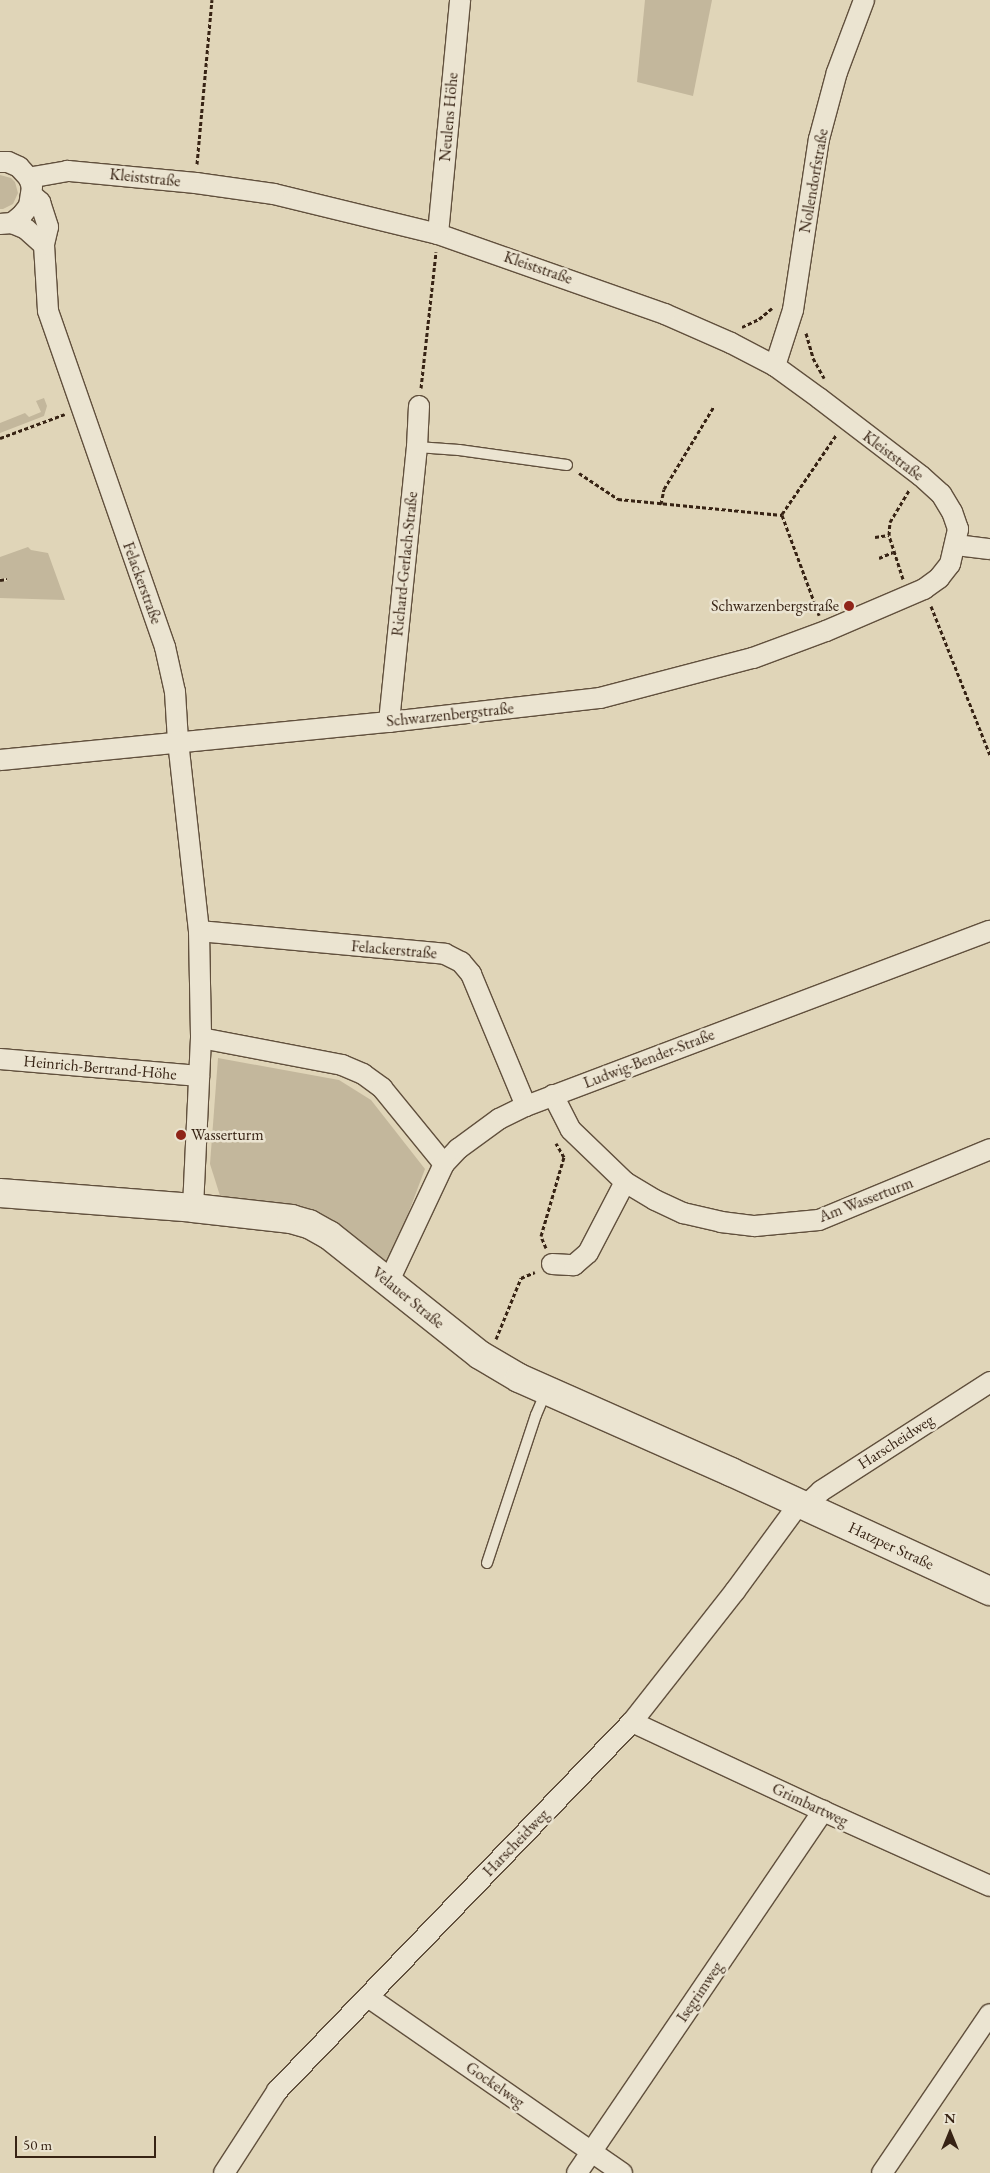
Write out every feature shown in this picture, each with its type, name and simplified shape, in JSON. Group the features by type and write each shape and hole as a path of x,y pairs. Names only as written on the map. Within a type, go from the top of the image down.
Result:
{"main road":[{"name":"Velauer Straße","path":"0,1193 193,1208 291,1219 308,1224 330,1234 388,1283 480,1355 546,1391 798,1503"},
{"name":"Hatzper Straße","path":"798,1503 990,1591"}],"street":[{"name":"Neulens Höhe","path":"438,234 460,0"},
{"name":"Nollendorfstraße","path":"775,366 783,345 796,290 819,139 837,72 864,0"},
{"path":"0,162 8,162 19,167 31,186 29,206 22,215 6,223"},
{"name":"Kleiststraße","path":"31,186 68,171 196,183 274,194 438,234 630,300 731,343 775,366 921,476 941,494 952,512 958,529 956,545 950,564 939,578 911,595"},
{"name":"Felackerstraße","path":"31,186 40,202 48,227 44,245 48,311 165,647 175,692 178,741 198,931 201,1038 193,1208"},
{"path":"6,223 26,229 44,245"},
{"name":"Richard-Gerlach-Straße","path":"389,722 417,447 419,406"},
{"path":"956,545 990,549"},
{"name":"Schwarzenbergstraße","path":"0,760 178,741 389,722 600,698 753,658 826,632 911,595"},
{"name":"Felackerstraße","path":"198,931 445,954 461,962 471,974 526,1106"},
{"name":"Ludwig-Bender-Straße","path":"388,1283 444,1164 458,1149 499,1119 553,1095 990,931"},
{"path":"201,1038 342,1065 363,1074 382,1088 444,1164"},
{"name":"Heinrich-Bertrand-Höhe","path":"0,1059 199,1076"},
{"name":"Am Wasserturm","path":"553,1095 571,1130 625,1182 654,1200 683,1212 721,1222 755,1226 819,1220 990,1149"},
{"path":"552,1264 574,1265 588,1253 625,1182"},
{"name":"Harscheidweg","path":"224,2173 276,2091 632,1722 735,1591 798,1503 821,1491 990,1382"},
{"name":"Grimbartweg","path":"632,1722 990,1886"},
{"name":"Isegrimweg","path":"577,2173 823,1811"},
{"name":"Gockelweg","path":"368,1996 622,2173"},
{"path":"882,2173 990,2014"}],"lane":[{"path":"417,447 459,450 567,465"},
{"path":"487,1564 536,1415 546,1391"}],"path":[{"path":"196,183 212,0"},
{"path":"419,406 436,255"},
{"path":"731,343 738,329 759,320 778,303 786,288 796,290"},
{"path":"806,328 808,343 827,386 819,398"},
{"path":"661,504 664,489 714,406"},
{"path":"0,438 81,408"},
{"path":"782,514 838,432"},
{"path":"567,465 618,499 782,514"},
{"path":"907,493 890,522 889,535 893,552 911,595"},
{"path":"782,514 819,615"},
{"path":"875,537 889,535"},
{"path":"879,558 893,552"},
{"path":"0,580 7,579"},
{"path":"930,604 990,755"},
{"path":"494,1342 521,1278 552,1264 541,1236 564,1157 556,1144 571,1130"}],"shaded area":[{"path":"645,0 712,0 693,96 637,82"},
{"path":"0,175 11,178 15,182 18,193 13,204 3,209 0,209"},
{"path":"44,398 47,406 44,416 0,433 0,423 25,413 29,417 41,412 36,401"},
{"path":"28,547 31,550 48,553 65,600 0,598 0,582 7,581 7,578 0,578 0,557"},
{"path":"218,1058 339,1080 371,1100 425,1169 388,1267 222,1202 210,1164"}],"place":[{"name":"Schwarzenbergstraße","path":"849,606"},
{"name":"Wasserturm","path":"181,1135"}]}
